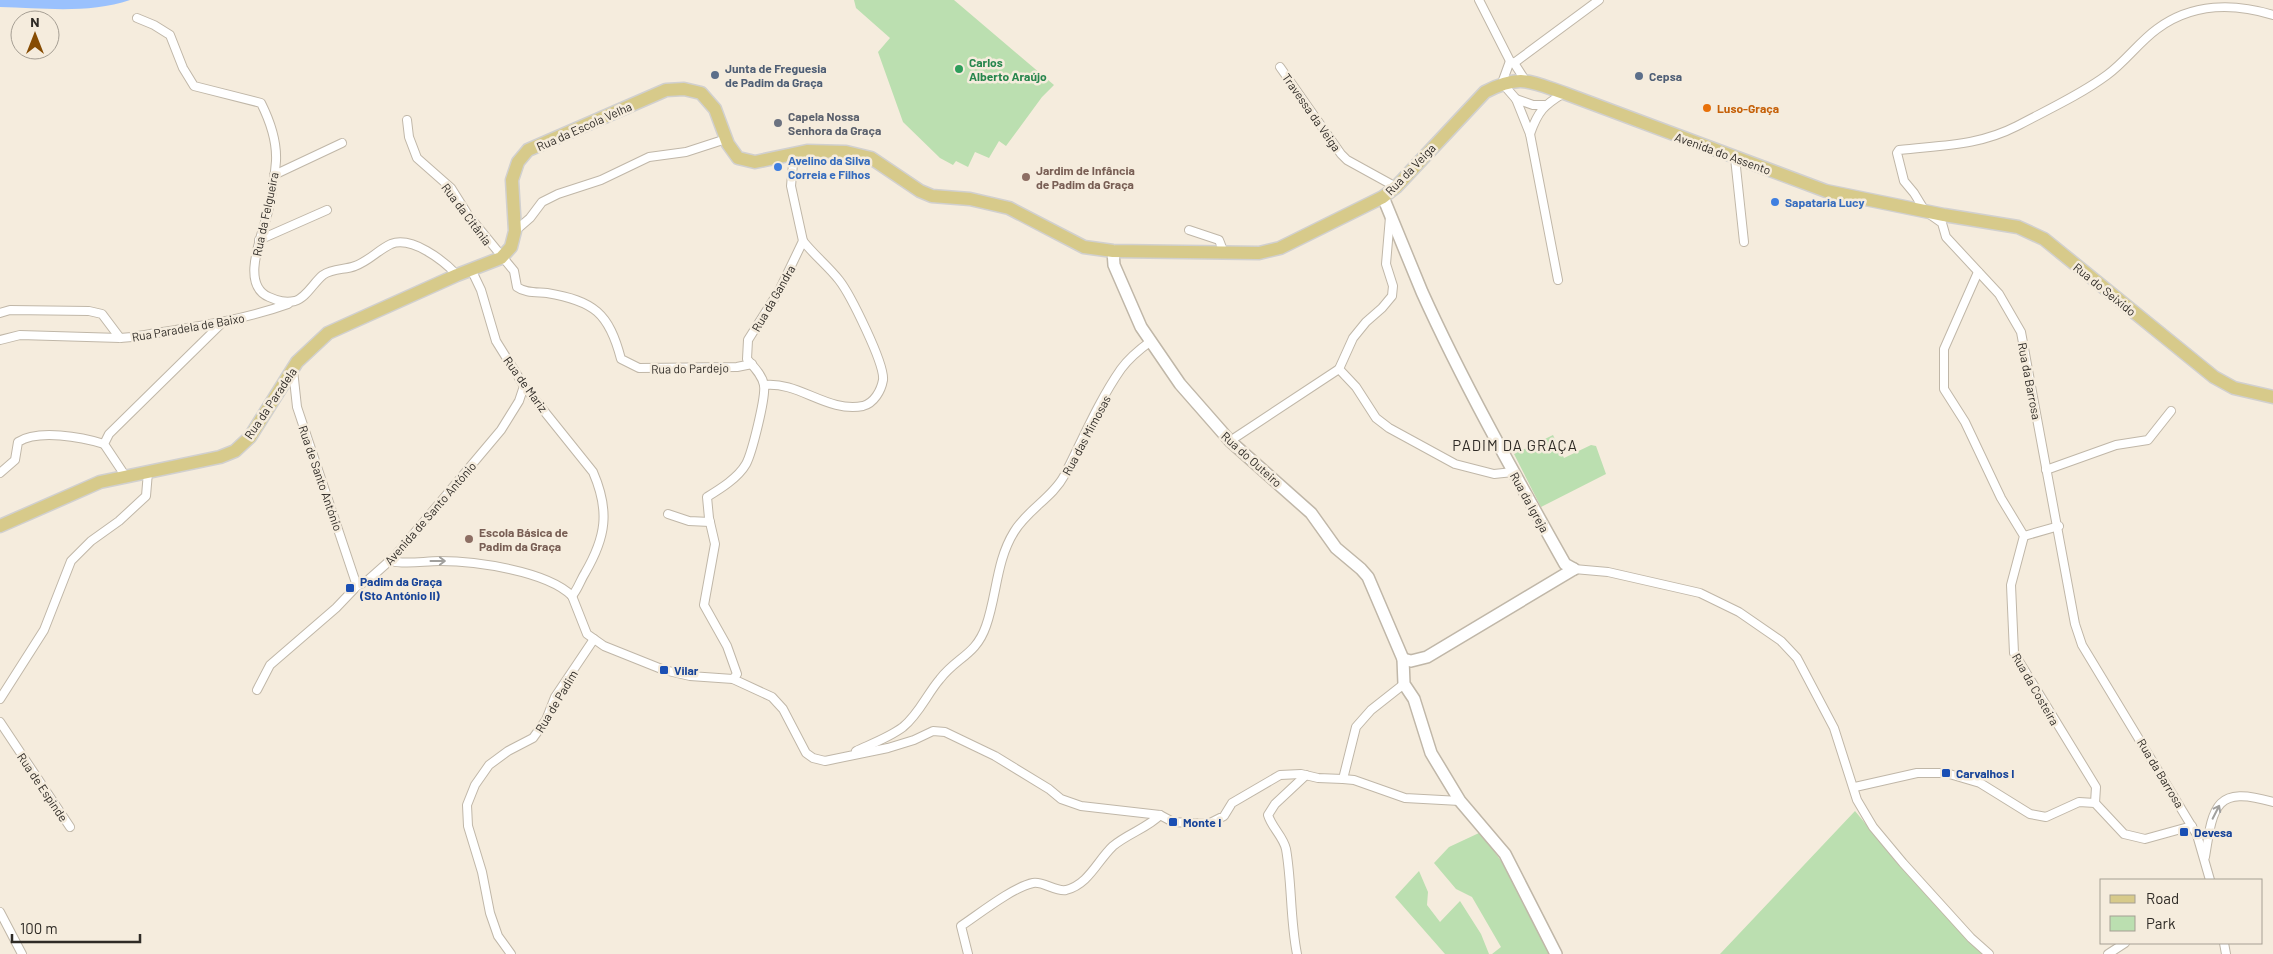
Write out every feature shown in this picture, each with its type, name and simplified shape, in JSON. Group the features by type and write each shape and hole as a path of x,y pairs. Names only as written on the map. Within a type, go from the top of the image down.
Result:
{"main road":[{"name":"Avenida do Assento","path":"1525,80 1826,191 1925,211"},
{"name":"Rua da Veiga","path":"794,153 807,151 846,152 871,158 920,191 932,196 970,199 1009,208 1084,247 1113,251 1259,253 1280,248 1383,197 1396,187 1485,92 1502,83 1525,80"},
{"name":"Rua da Escola Velha","path":"501,258 511,247 515,231 512,180 518,162 528,150 666,90 684,89 701,93 715,109 726,139 738,158 755,162 794,153"},
{"name":"Rua do Seixido","path":"1925,211 2018,227 2044,239 2214,377 2234,388 2273,397"},
{"name":"Rua da Paradela","path":"0,526 100,482 220,457 235,452 250,437 293,369 310,349 328,333 457,275 501,258"}],"street":[{"path":"1479,0 1512,62 1525,80"},
{"path":"1558,280 1530,134 1516,99 1502,83 1512,62 1599,0"},
{"name":"Rua da Barrosa","path":"2210,879 2197,835 2082,645 2075,624 2059,526 2046,470 2034,393 2021,332 1999,294 1946,237 1942,223 1925,211 1904,181 1897,153 1900,150 1953,146 1986,139 2018,126 2106,76 2157,29 2192,12 2223,6 2249,8 2273,15"},
{"name":"Rua da Felgueira","path":"137,18 154,25 170,35 183,68 194,86 261,103 271,123 276,160 269,208 256,251 255,283 264,295 280,302 297,300"},
{"name":"Travessa da Veiga","path":"1280,67 1341,154 1347,160 1396,187"},
{"path":"1530,134 1535,118 1544,105 1564,93"},
{"path":"1516,99 1533,105 1544,105"},
{"name":"Rua da Citânia","path":"407,120 409,137 417,158 451,188 468,215 501,258 514,271 517,287"},
{"path":"515,231 530,218 542,202 558,194 601,180 650,157 686,152 726,139"},
{"path":"274,175 342,143"},
{"path":"733,679 737,674 727,646 704,605 715,544 707,496 734,477 746,464 765,393 764,385 787,386 837,405 863,406 873,402 879,392 883,379 879,363 852,299 839,279 815,256 803,241 791,186 794,153"},
{"path":"1735,158 1744,242"},
{"name":"Rua da Igreja","path":"1383,197 1423,293 1513,472 1565,564 1574,569"},
{"path":"259,240 327,210"},
{"path":"1230,441 1339,369 1354,338 1366,322 1392,296 1393,286 1386,264 1390,215"},
{"path":"1188,230 1219,240 1224,253"},
{"name":"Rua da Gandra","path":"764,385 761,377 748,359 748,340 779,290 803,241"},
{"path":"297,300 323,275 334,269 352,267 367,261 380,250 393,244 406,243 427,252 457,275"},
{"name":"Rua do Outeiro","path":"1113,251 1114,265 1141,327 1180,384 1230,441 1311,513 1336,548 1361,569 1374,590 1402,659 1404,684"},
{"name":"Rua de Mariz","path":"471,269 481,290 496,341 524,386 594,472 601,489 605,516 603,534 597,552 578,589 572,596"},
{"path":"1978,272 1944,348 1944,389 1965,422 2000,498 2024,536 2059,526"},
{"name":"Rua do Pardejo","path":"517,287 522,291 548,294 590,305 613,330 621,359 639,368 737,367 752,364"},
{"name":"Rua Paradela de Baixo","path":"0,313 10,310 90,311 102,314 120,338 224,322 262,313 297,300"},
{"path":"104,444 109,434 224,322"},
{"path":"0,340 20,336 120,338"},
{"name":"Rua das Mimosas","path":"848,756 901,728 912,719 939,679 949,668 969,655 981,640 987,624 1002,557 1014,532 1031,510 1062,481 1077,446 1121,369 1151,341"},
{"name":"Rua de Santo António","path":"293,369 297,407 356,586"},
{"path":"1339,369 1356,387 1376,418 1389,428 1455,464 1494,474 1513,472"},
{"name":"Avenida de Santo António","path":"256,690 270,665 336,608 356,586 368,580 390,561 501,430 519,401 524,386"},
{"path":"2046,470 2116,445 2148,440 2171,412"},
{"path":"0,472 15,460 18,442 27,437 83,437 104,444 126,476"},
{"path":"0,699 44,630 72,561 90,541 146,496 148,472"},
{"path":"668,514 688,521 710,522"},
{"name":"Rua da Costeira","path":"2024,536 2011,585 2014,653 2096,787 2095,803"},
{"path":"390,561 398,563 480,562 510,569 562,587 572,596 587,634 604,646 664,670 690,676 733,679 772,697 783,708 806,753 813,758 825,761 888,748 914,740 933,731 945,732 995,756 1049,789 1061,799 1080,806 1160,815 1173,822 1208,824 1224,816 1232,803 1280,775 1306,775 1354,780 1405,798 1460,801"},
{"path":"1402,659 1411,661 1427,658 1574,569 1608,572 1700,593 1739,612 1781,641 1797,658 1834,728 1858,800 1873,827 1971,938 1989,954"},
{"name":"Rua de Padim","path":"511,954 498,936 490,913 482,872 468,826 467,805 475,786 489,765 508,751 533,738 546,720 555,697 594,639"},
{"path":"1343,779 1356,727 1371,710 1404,684 1414,699 1431,753 1460,801 1504,854 1556,954"},
{"name":"Rua de Espinde","path":"0,722 70,827"},
{"path":"1855,788 1917,773 1946,773 1980,783 2030,814 2046,817 2079,802 2095,803 2124,834 2145,838 2192,826"},
{"path":"1297,954 1293,932 1285,847 1271,825 1268,815 1275,804 1306,775"},
{"path":"2205,859 2209,832 2216,807 2226,799 2237,795 2248,795 2273,802"},
{"path":"968,954 961,926 1018,889 1034,883 1064,890 1083,882 1112,847 1139,828 1156,820 1160,815"},
{"path":"2197,835 2209,832"},
{"path":"0,912 22,954"},
{"path":"2108,954 2123,944"}],"green space":[{"name":"Carlos Alberto Araújo","path":"854,0 954,0 1054,85 1042,97 1006,146 999,141 989,158 975,152 968,167 956,161 953,165 940,158 903,122 878,52 890,38 856,8"},
{"path":"1553,435 1564,458 1591,445 1596,446 1606,474 1541,507 1514,454"},
{"path":"1855,811 1889,852 1982,954 1720,954"},
{"path":"1479,833 1511,876 1553,954 1492,954 1501,947 1472,897 1456,889 1434,863 1449,847"},
{"path":"1419,871 1428,892 1427,905 1440,922 1460,901 1481,934 1489,954 1445,954 1395,897"}],"water":[{"path":"0,0 130,0 98,7 65,9 0,7"}],"place":[{"name":"Carlos Alberto Araújo","path":"959,69"},
{"name":"Junta de Freguesia de Padim da Graça","path":"715,75"},
{"name":"Cepsa","path":"1639,76"},
{"name":"Luso-Graça","path":"1707,108"},
{"name":"Capela Nossa Senhora da Graça","path":"778,123"},
{"name":"Avelino da Silva Correia e Filhos","path":"778,167"},
{"name":"Jardim de Infância de Padim da Graça","path":"1026,177"},
{"name":"Sapataria Lucy","path":"1775,202"},
{"name":"Escola Básica de Padim da Graça","path":"469,539"},
{"name":"Padim da Graça (Sto António II)","path":"350,588"},
{"name":"Vilar","path":"664,670"},
{"name":"Carvalhos I","path":"1946,773"},
{"name":"Monte I","path":"1173,822"},
{"name":"Devesa","path":"2184,832"}],"district":[{"name":"PADIM DA GRAÇA","path":"1515,445"}]}
